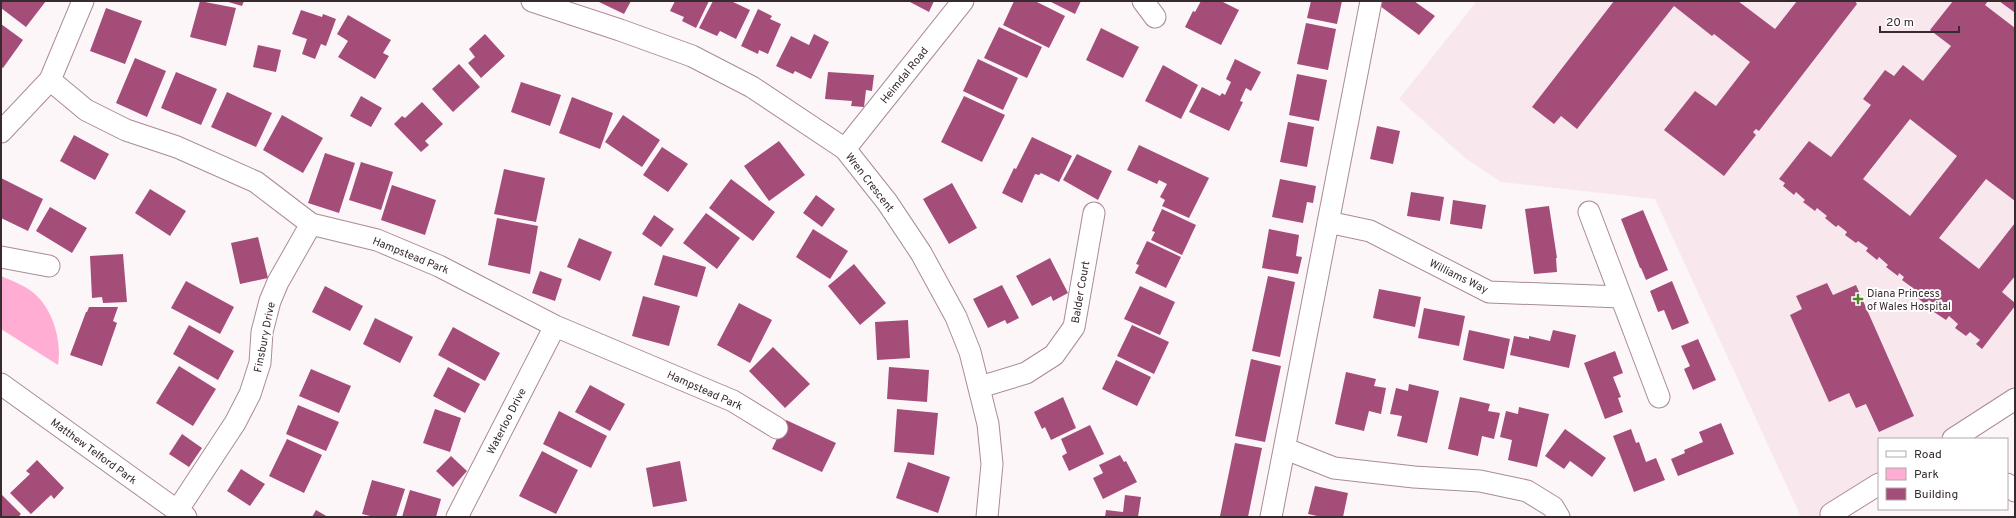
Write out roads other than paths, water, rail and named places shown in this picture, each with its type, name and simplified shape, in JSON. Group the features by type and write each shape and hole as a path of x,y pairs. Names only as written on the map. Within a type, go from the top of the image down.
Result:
{"street":[{"path":"1,132 50,80 83,1"},
{"name":"Wren Crescent","path":"532,1 692,56 752,87 845,149 887,202 921,253 956,317 970,352 980,387 988,424 992,464 988,517"},
{"name":"Heimdal Road","path":"845,149 963,1"},
{"path":"1271,517 1286,449 1371,1"},
{"name":"Hampstead Park","path":"50,80 86,110 126,130 177,147 256,182 311,224 377,240 440,266 555,326 733,401 777,428"},
{"path":"1589,212 1659,397"},
{"name":"Balder Court","path":"980,387 1026,373 1054,355 1074,327 1094,213"},
{"name":"Williams Way","path":"1328,222 1370,231 1489,292 1621,297"},
{"name":"Finsbury Drive","path":"182,514 235,423 250,394 260,363 262,332 270,301 278,282 311,224"},
{"path":"1,258 49,266"},
{"name":"Waterloo Drive","path":"457,517 555,326"},
{"name":"Matthew Telford Park","path":"1,384 182,514"},
{"path":"1955,438 2015,399"},
{"path":"1286,449 1334,468 1414,477 1480,481 1527,491 1553,507 1559,517"},
{"path":"1831,514 1878,485"}],"place":[{"name":"Diana Princess of Wales Hospital","path":"1858,299"}]}
